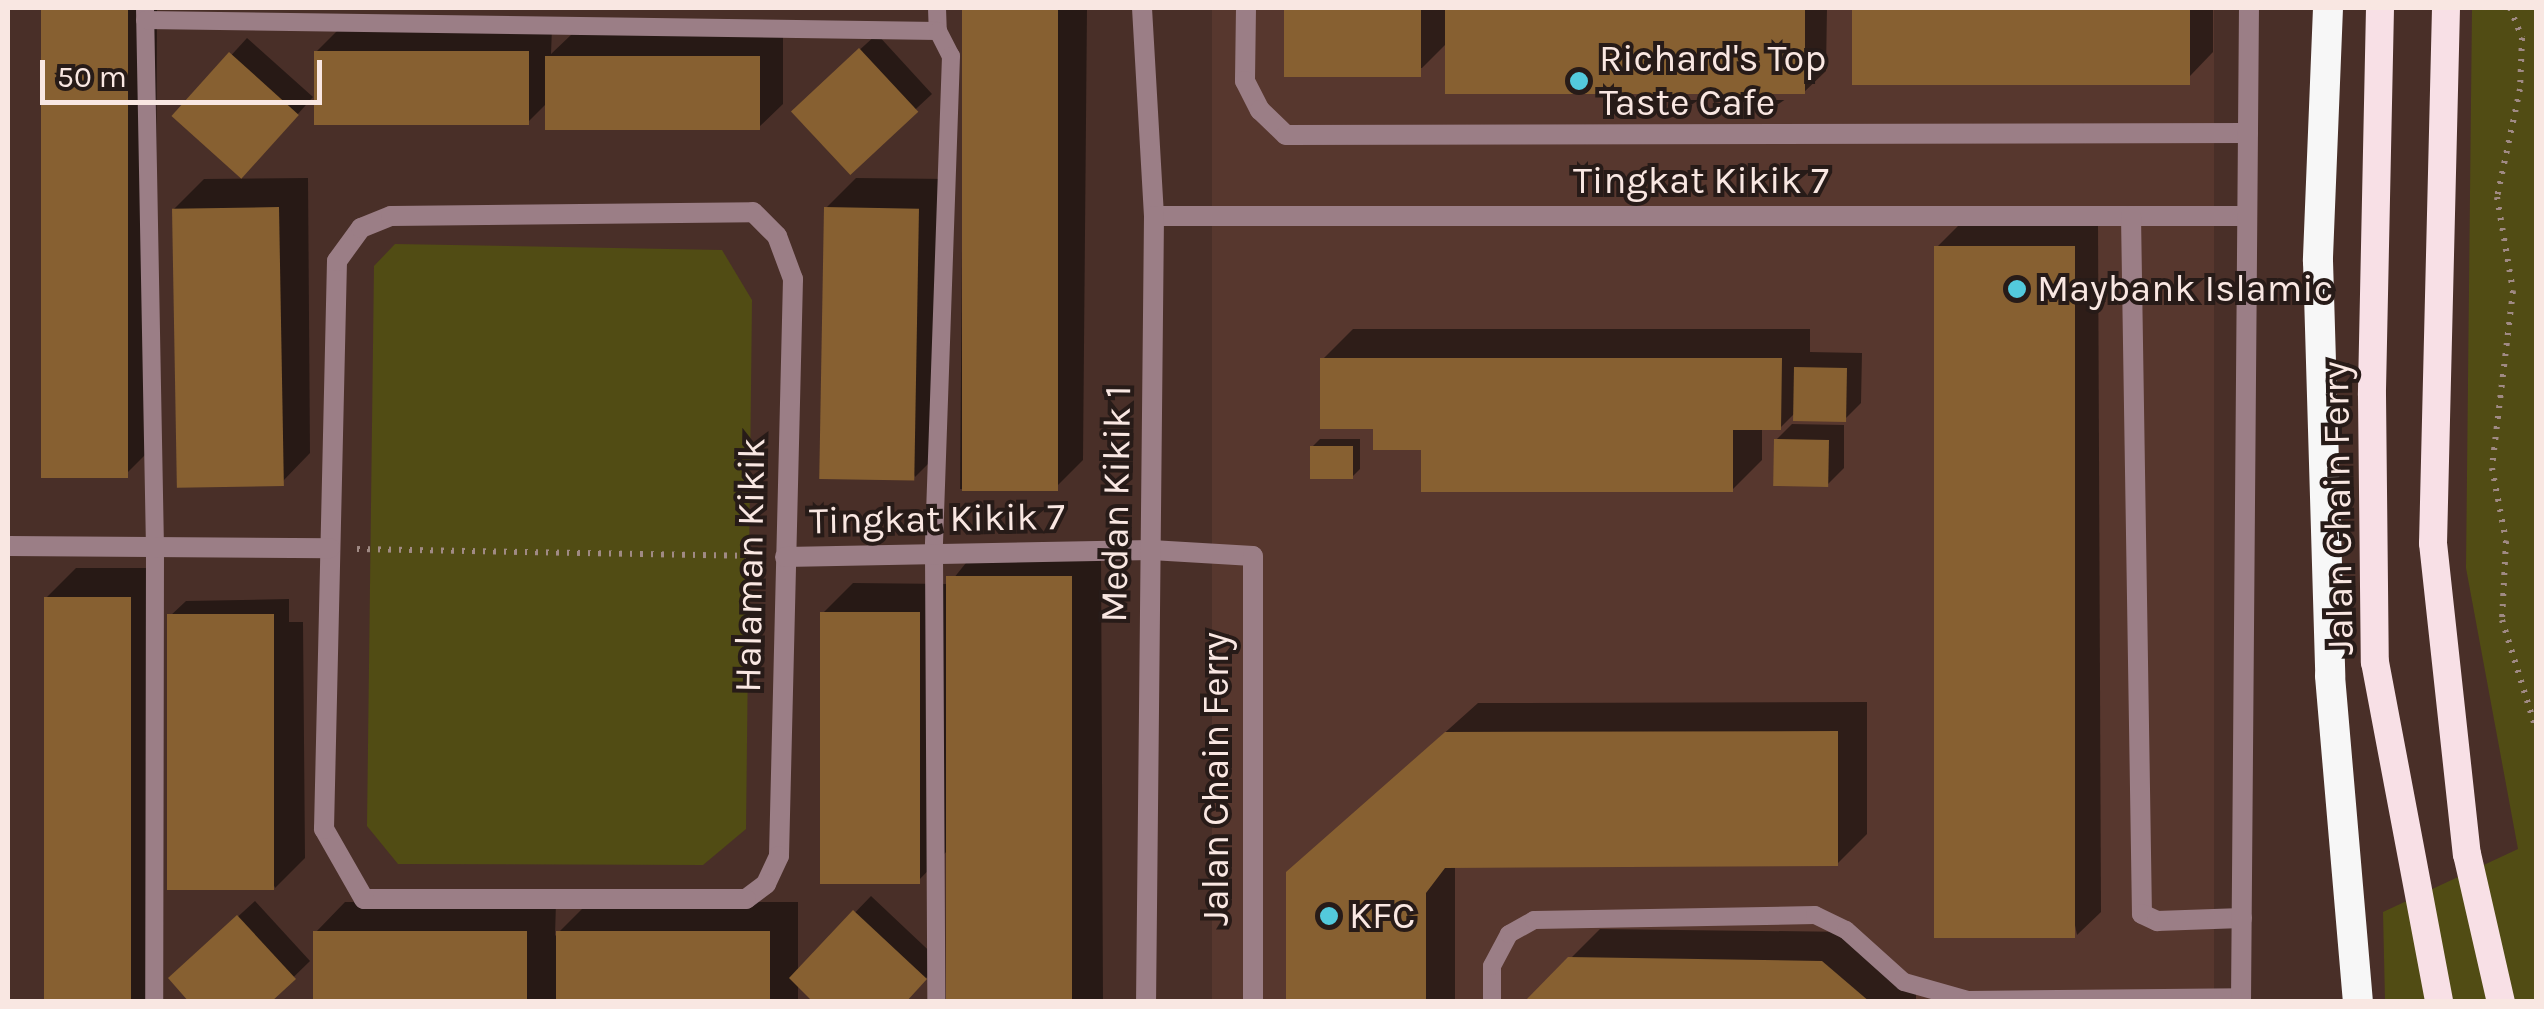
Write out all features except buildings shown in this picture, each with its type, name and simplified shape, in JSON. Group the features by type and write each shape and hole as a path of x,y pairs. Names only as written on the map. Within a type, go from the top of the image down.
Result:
{"highway":[{"path":"2328,8 2318,261 2329,656 2358,1002"},
{"name":"Jalan Chain Ferry","path":"2380,8 2372,395 2375,662 2439,1002"},
{"path":"2446,8 2433,543 2467,854 2501,1002"}],"street":[{"name":"Medan Kikik 1","path":"1142,8 1154,216 1146,1002"},
{"path":"1246,8 1245,81 1260,110 1286,135 2248,133"},
{"path":"2242,999 2250,8"},
{"name":"Halaman Kikik","path":"753,212 777,236 793,279 779,856 766,884 746,899 364,899 324,829 330,548 337,261 360,228 391,216 753,212"},
{"name":"Tingkat Kikik 7","path":"1154,216 2247,216"},
{"path":"2131,216 2142,914 2157,921 2242,918"},
{"path":"8,546 330,548"},
{"name":"Tingkat Kikik 7","path":"785,556 1151,550 1253,556"},
{"name":"Jalan Chain Ferry","path":"1253,556 1254,1002"}],"lane":[{"path":"936,1002 934,554 951,56 938,31 937,8"},
{"path":"154,1002 155,548 145,14 938,31"},
{"path":"1492,1002 1492,966 1509,934 1534,920 1815,915 1846,930 1904,982 1968,1001 2242,999"}],"path":[{"path":"2510,8 2522,38 2520,89 2497,197 2513,292 2492,468 2506,541 2502,620 2536,729"},
{"path":"330,548 785,556"}],"shaded area":[{"path":"1212,8 2214,8 2214,1001 1212,1001"},
{"path":"2472,8 2536,8 2536,1001 2385,1001 2383,912 2518,849 2466,568"},
{"path":"395,244 722,250 752,300 746,829 703,865 398,864 367,826 374,266"}],"place":[{"name":"Richard's Top Taste Cafe","path":"1579,81"},
{"name":"Maybank Islamic","path":"2017,289"},
{"name":"KFC","path":"1329,916"}]}
